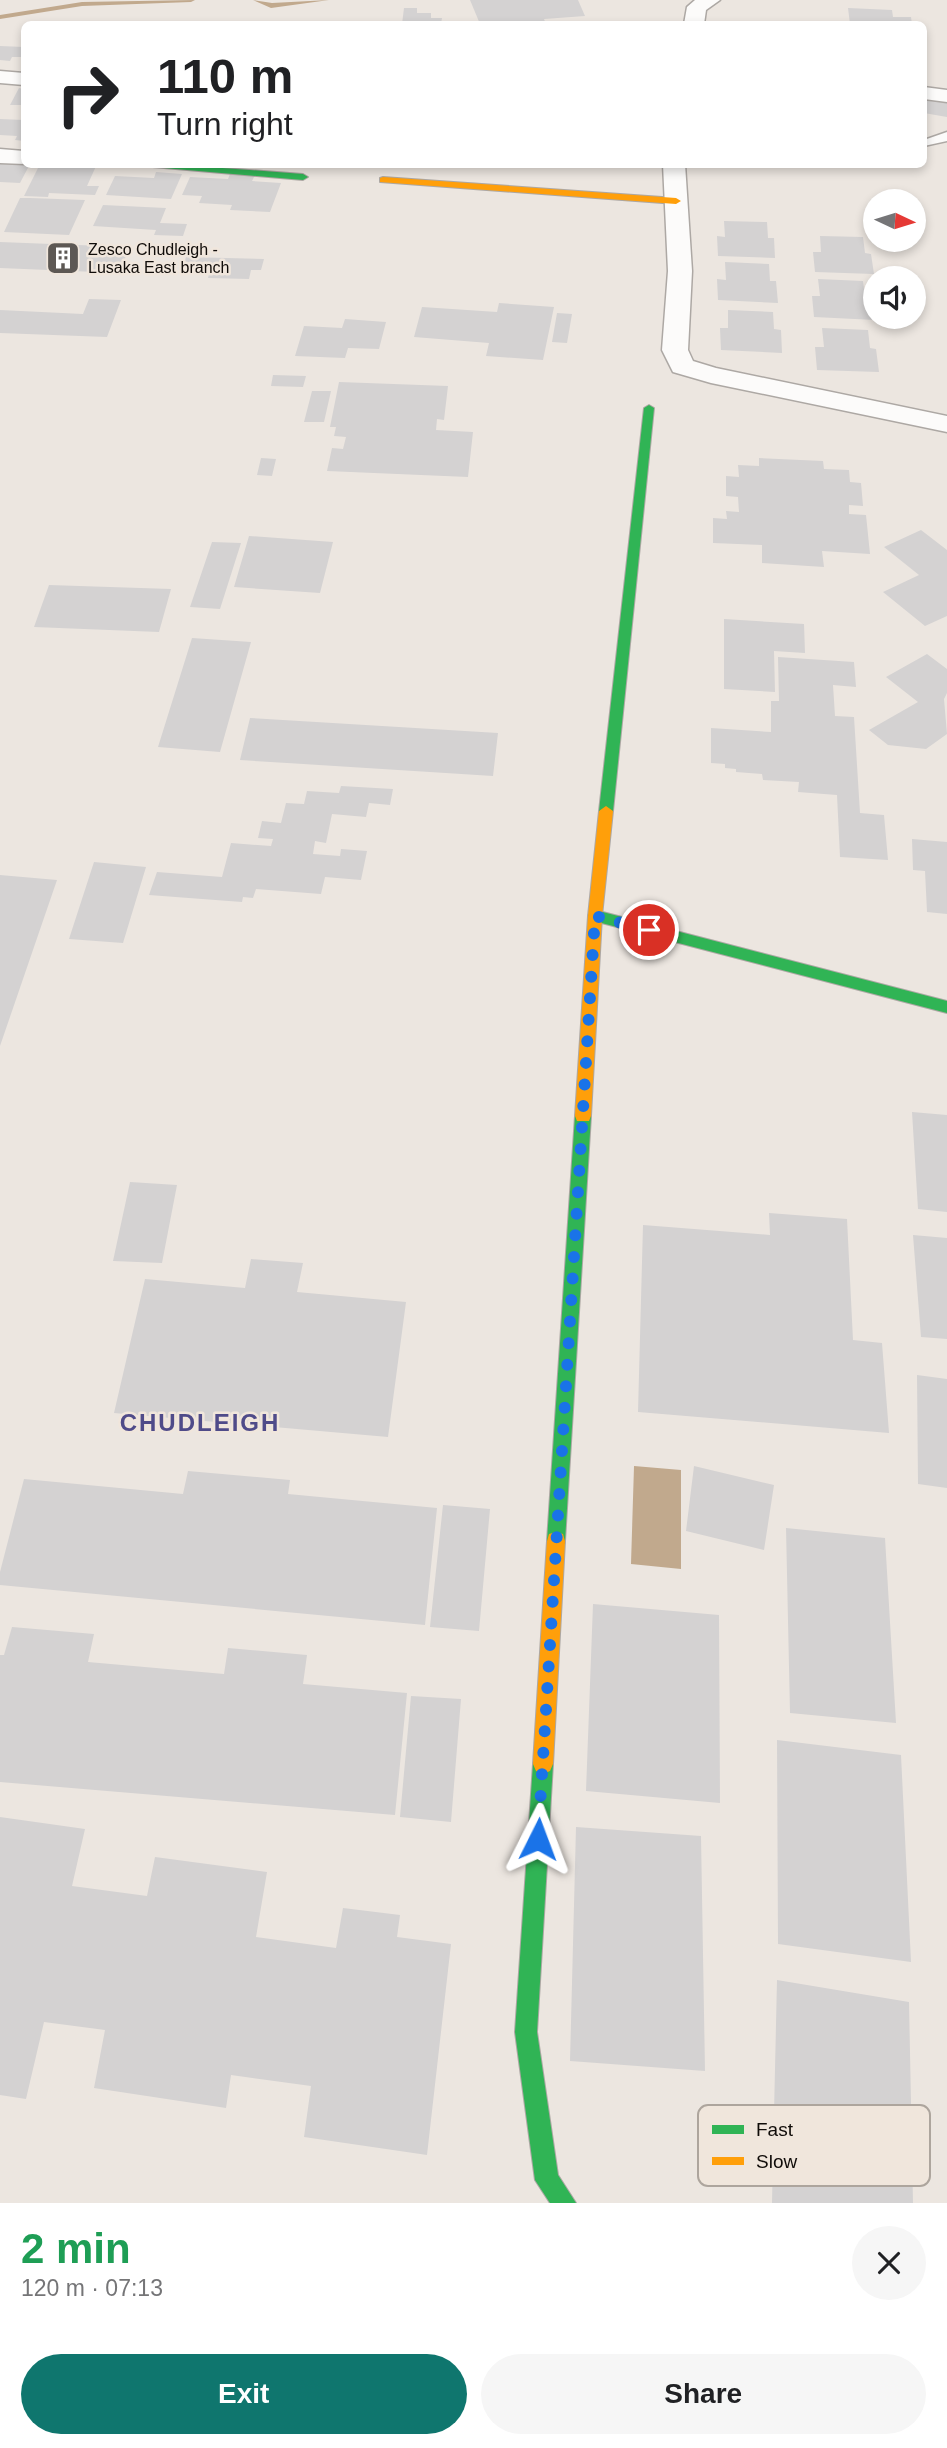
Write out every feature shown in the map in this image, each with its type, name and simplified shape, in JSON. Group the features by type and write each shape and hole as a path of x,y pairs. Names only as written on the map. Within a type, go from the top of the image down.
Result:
{"street":[{"path":"0,77 21,79"},
{"path":"927,93 947,96"},
{"path":"0,156 21,158"},
{"path":"177,168 303,177"},
{"path":"674,168 680,271 675,349 682,366 711,375 947,424"},
{"path":"383,180 676,201"},
{"path":"564,2203 547,2180 526,2032 595,916 649,408"},
{"path":"595,916 947,1007"}],"lane":[{"path":"928,143 947,136"}],"shaded area":[{"path":"634,1466 681,1470 681,1569 631,1564"}],"building":[{"path":"470,0 578,0 585,16 544,19 545,21 479,21"},
{"path":"404,8 417,8 417,13 431,13 431,18 442,18 442,21 402,21"},
{"path":"848,8 892,10 893,17 911,17 912,21 850,21"},
{"path":"0,46 21,47 21,57 12,57 10,61 0,60"},
{"path":"19,88 21,88 21,105 10,105"},
{"path":"927,99 947,102 947,117 927,114"},
{"path":"0,119 21,120 21,141 15,140 17,136 0,135"},
{"path":"0,161 21,163 21,168 28,168 20,183 0,182"},
{"path":"38,168 95,168 87,186 99,186 95,195 49,193 48,197 24,196"},
{"path":"156,172 182,174 171,199 106,195 115,176 154,178"},
{"path":"230,174 255,175 252,181 281,183 270,212 230,210 232,205 199,203 202,196 182,195 190,177 228,179"},
{"path":"20,198 85,200 69,235 4,232"},
{"path":"103,205 166,208 160,223 187,224 183,236 154,235 156,230 93,226"},
{"path":"724,221 767,222 768,238 774,238 775,258 718,256 717,236 725,237"},
{"path":"820,236 863,237 863,252 871,254 873,266 863,266 863,274 815,272 813,252 821,252"},
{"name":"Zesco Chudleigh - Lusaka East branch","path":"0,242 129,247 120,273 0,268"},
{"path":"186,257 264,259 261,270 251,270 249,279 208,278 210,271 182,270"},
{"path":"725,262 769,264 770,281 776,281 778,303 718,300 717,279 726,280"},
{"path":"818,279 863,281 863,319 814,317 812,296 820,296"},
{"name":"Zesco Chudleigh - Lusaka East branch","path":"89,299 121,300 107,337 0,333 0,310 83,314"},
{"path":"499,303 554,307 543,360 486,356 489,343 414,337 422,307 497,312"},
{"path":"728,310 773,312 774,329 781,330 782,353 721,350 720,328 728,328"},
{"path":"557,313 572,314 567,343 552,342"},
{"path":"345,319 386,322 379,349 348,348 345,358 295,356 304,326 342,328"},
{"path":"822,328 868,330 870,348 876,349 879,372 817,370 815,347 824,347"},
{"path":"273,375 306,376 303,387 271,386"},
{"path":"339,382 448,386 444,420 437,419 436,430 473,432 468,477 327,471 332,448 343,449 346,437 334,436 336,427 330,427"},
{"path":"312,391 331,391 324,422 304,422"},
{"path":"261,458 276,459 272,476 257,475"},
{"path":"759,458 823,461 824,469 849,470 850,482 861,483 863,506 849,505 849,514 866,515 870,554 822,551 824,567 762,563 762,545 713,543 713,518 727,519 726,511 739,512 738,497 726,496 726,476 739,477 738,465 759,466"},
{"path":"921,530 947,550 947,616 925,626 883,592 919,575 884,547"},
{"path":"249,536 333,542 320,593 234,587"},
{"path":"212,542 241,543 220,609 190,607"},
{"path":"49,585 171,589 159,632 34,627"},
{"path":"724,619 804,624 805,653 774,651 775,692 724,689"},
{"path":"192,638 251,642 220,752 158,747"},
{"path":"927,654 947,669 947,693 944,699 947,734 926,749 888,745 869,730 918,702 886,677"},
{"path":"778,657 854,662 856,687 833,685 835,716 854,717 860,813 884,815 888,860 840,857 837,795 798,792 799,782 763,780 762,774 736,772 736,769 725,768 725,764 711,763 711,728 771,732 771,701 779,701"},
{"path":"250,718 498,733 493,776 240,760"},
{"path":"341,786 393,789 390,805 369,803 366,817 332,814 326,843 315,841 313,854 340,856 341,849 367,851 361,880 325,877 321,894 256,889 253,898 243,897 242,902 149,895 157,872 222,877 231,843 271,846 273,839 258,838 262,821 281,823 286,803 304,804 307,791 339,793"},
{"path":"912,839 947,842 947,914 927,912 925,871 913,870"},
{"path":"94,862 146,867 123,943 69,939"},
{"path":"0,875 57,880 0,1046"},
{"path":"912,1112 947,1115 947,1212 918,1209"},
{"path":"130,1182 177,1185 162,1263 113,1261"},
{"path":"769,1213 847,1219 853,1340 882,1343 889,1433 638,1412 643,1225 770,1235"},
{"path":"913,1235 947,1238 947,1339 921,1337"},
{"path":"251,1259 303,1263 297,1292 406,1302 388,1437 114,1413 145,1279 245,1288"},
{"path":"917,1375 947,1379 947,1488 918,1484"},
{"path":"694,1466 774,1485 764,1550 686,1531"},
{"path":"188,1471 290,1480 288,1494 437,1508 425,1625 0,1585 0,1572 24,1479 183,1494"},
{"path":"443,1505 490,1509 479,1631 430,1627"},
{"path":"786,1528 885,1538 896,1723 790,1713"},
{"path":"593,1604 719,1615 720,1803 586,1791"},
{"path":"12,1627 94,1634 88,1662 224,1674 228,1648 307,1655 303,1684 407,1693 395,1815 0,1782 0,1655 4,1655"},
{"path":"411,1696 461,1699 451,1822 400,1817"},
{"path":"777,1740 901,1755 911,1962 778,1944"},
{"path":"0,1817 85,1829 72,1886 147,1896 155,1857 267,1872 256,1937 336,1948 343,1908 400,1915 397,1937 451,1944 427,2155 304,2137 311,2086 231,2075 226,2108 94,2088 105,2030 44,2022 26,2099 0,2095"},
{"path":"576,1827 701,1836 705,2071 570,2061"},
{"path":"777,1980 909,2002 911,2105 774,2105"},
{"path":"772,2186 913,2186 913,2203 772,2203"}],"waterway":[{"path":"0,17 82,4 191,0"},
{"path":"257,0 271,6 325,0"}],"traffic: fast":[{"path":"178,168 303,177"},
{"path":"606,811 649,408"},
{"path":"595,916 947,1007"},
{"path":"556,1541 583,1116"},
{"path":"543,1764 526,2032 547,2180 564,2203"}],"traffic: slow":[{"path":"383,180 676,201"},
{"path":"583,1116 595,916 606,811"},
{"path":"543,1764 556,1541"}],"place":[{"name":"Zesco Chudleigh - Lusaka East branch","path":"63,258"}],"district":[{"name":"CHUDLEIGH","path":"200,1422"}],"route":[{"path":"538,1839 595,916 649,930"}]}
